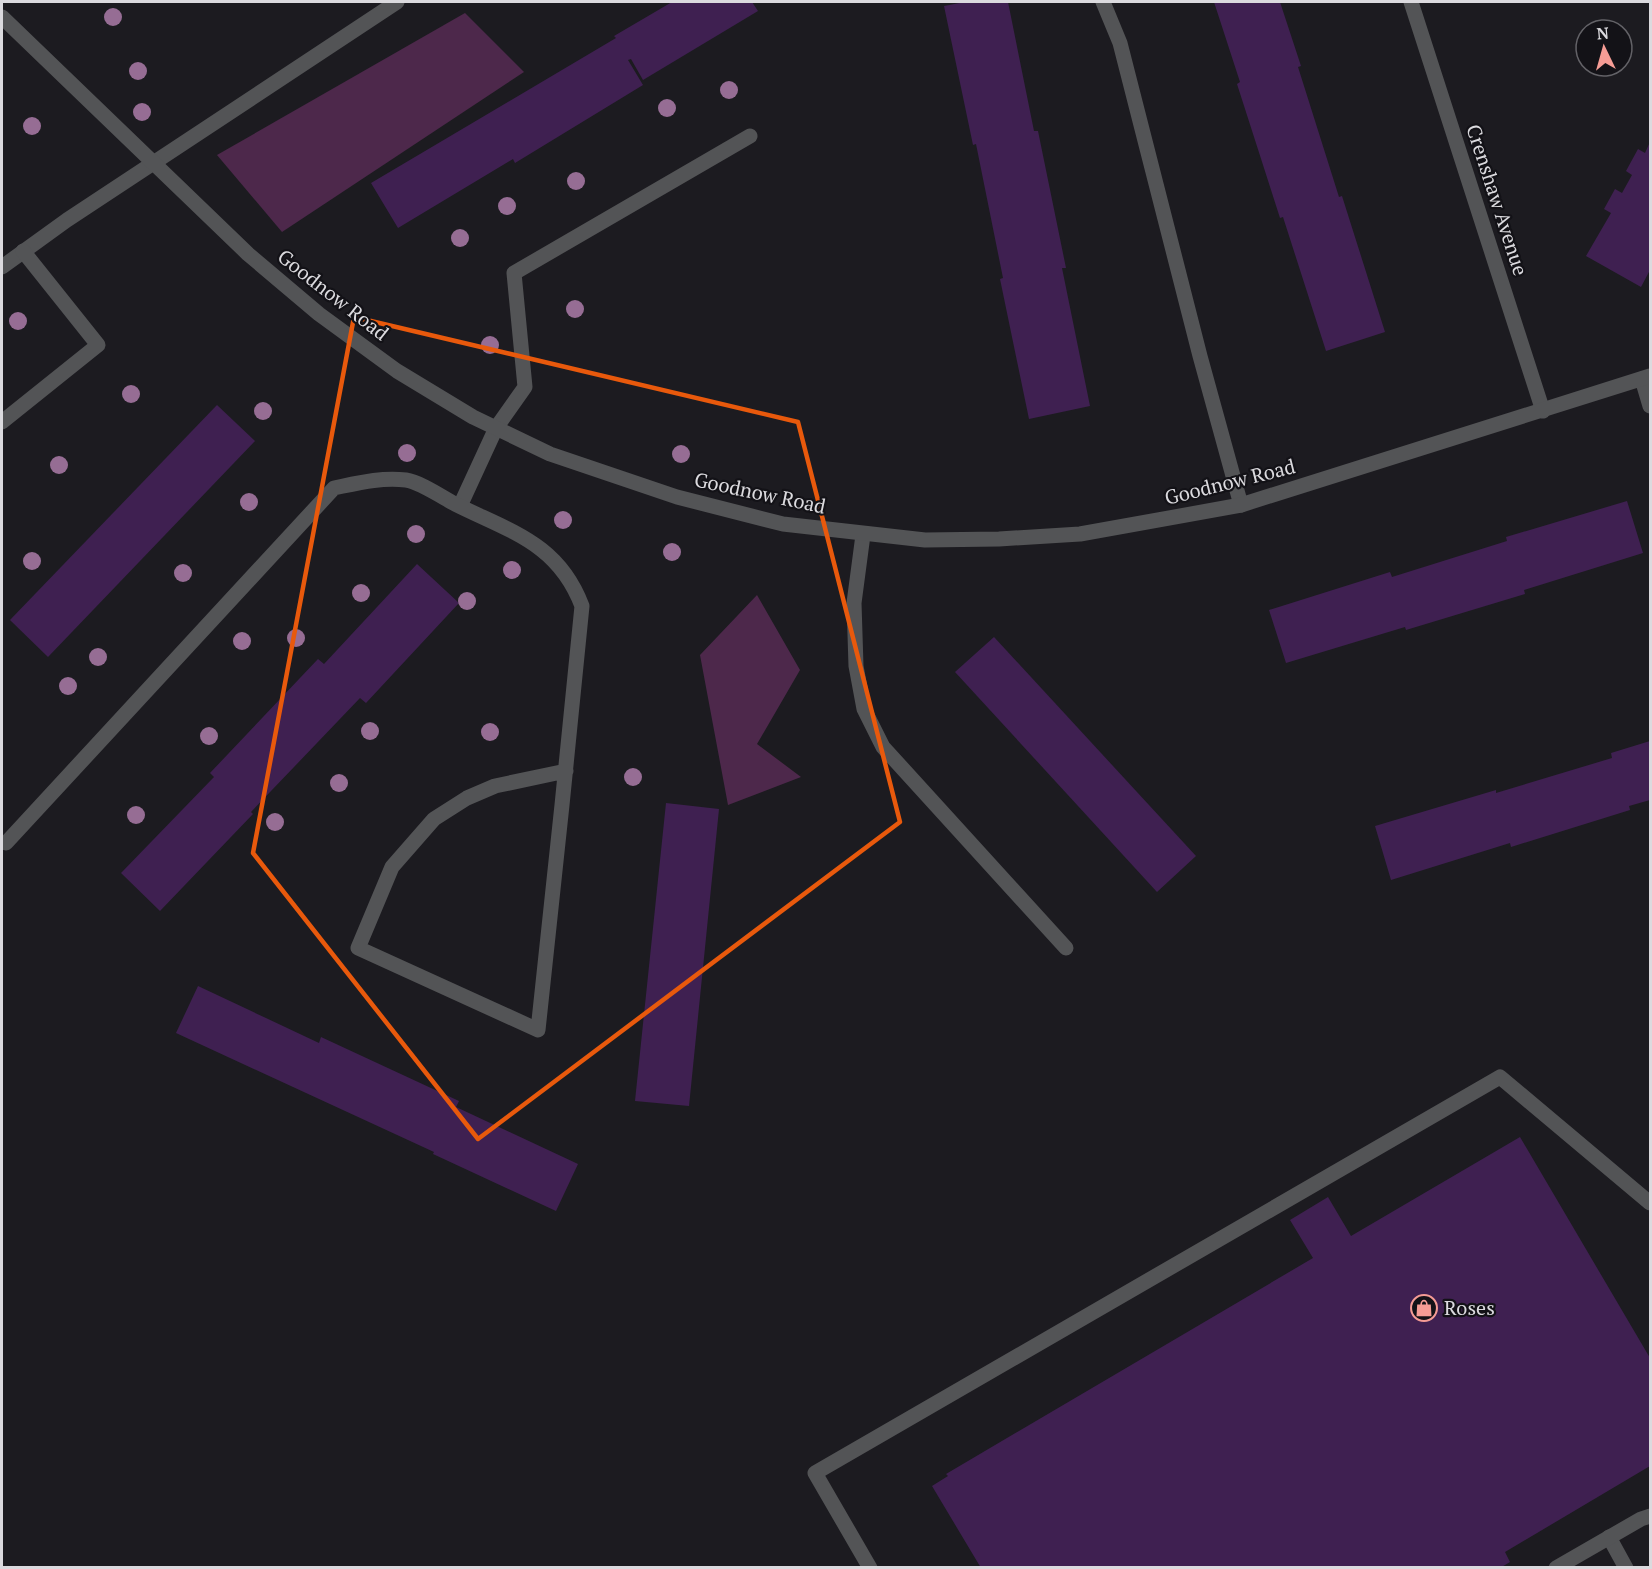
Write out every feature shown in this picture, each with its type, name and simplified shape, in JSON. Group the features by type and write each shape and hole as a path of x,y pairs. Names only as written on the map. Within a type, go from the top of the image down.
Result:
{"street":[{"path":"2,267 154,162 397,2"},
{"path":"1102,2 1120,43 1240,505"},
{"name":"Crenshaw Avenue","path":"1411,2 1543,411"},
{"name":"Goodnow Road","path":"2,17 248,254 319,314 397,371 473,417 550,454 678,497 783,524 863,535 925,540 999,539 1080,534 1240,505 1646,378"},
{"path":"460,506 496,428 525,387 514,273 750,136"},
{"path":"2,422 98,345 23,251"},
{"path":"1646,378 1650,406"},
{"path":"6,843 334,488 381,479 409,480 535,543 561,568 575,588 582,606 566,771 538,1029 358,948 392,867 434,819 468,798 495,786 566,771"},
{"path":"863,535 854,603 856,666 864,709 883,747 1066,948"},
{"path":"870,1568 815,1473 1500,1077 1650,1203"},
{"path":"1556,1568 1650,1516"},
{"path":"1609,1537 1626,1568"}],"highlighted area":[{"path":"354,317 798,422 900,822 478,1139 253,853"}],"shaded area":[{"path":"465,13 524,72 282,232 217,155"},
{"path":"757,595 800,670 757,744 801,777 728,805 700,655"}],"building":[{"path":"672,2 752,2 758,11 643,80 631,59 628,60 643,85 515,163 513,159 398,228 371,183 616,38 614,36"},
{"path":"965,2 1008,2 1034,131 1038,131 1066,268 1062,268 1090,406 1029,419 1000,279 1003,278 976,144 973,145 944,6"},
{"path":"1214,2 1280,2 1339,197 1342,196 1385,332 1326,351 1283,217 1280,218 1237,84 1240,82"},
{"path":"1650,142 1650,270 1641,287 1586,256 1611,213 1604,209 1615,189 1622,193 1632,175 1626,171 1638,149 1645,153"},
{"path":"217,405 255,441 48,657 10,620"},
{"path":"1627,501 1643,553 1524,590 1525,594 1286,663 1269,610 1390,572 1392,577 1507,541 1506,537"},
{"path":"417,564 459,603 366,703 360,698 160,911 121,873 214,777 210,773 318,659 324,664"},
{"path":"994,637 1196,856 1157,892 955,672"},
{"path":"1650,741 1650,800 1629,806 1630,810 1511,847 1510,843 1391,880 1375,826 1612,758 1611,753"},
{"path":"666,803 719,809 689,1106 635,1101"},
{"path":"198,986 319,1043 321,1037 459,1101 456,1107 578,1164 556,1211 176,1033"},
{"name":"Roses","path":"1520,1137 1650,1358 1650,1466 1505,1552 1510,1562 1500,1568 981,1568 932,1486 948,1476 946,1474 1313,1258 1290,1220 1328,1197 1351,1236"}],"place":[{"name":"Roses","path":"1424,1308"}]}
